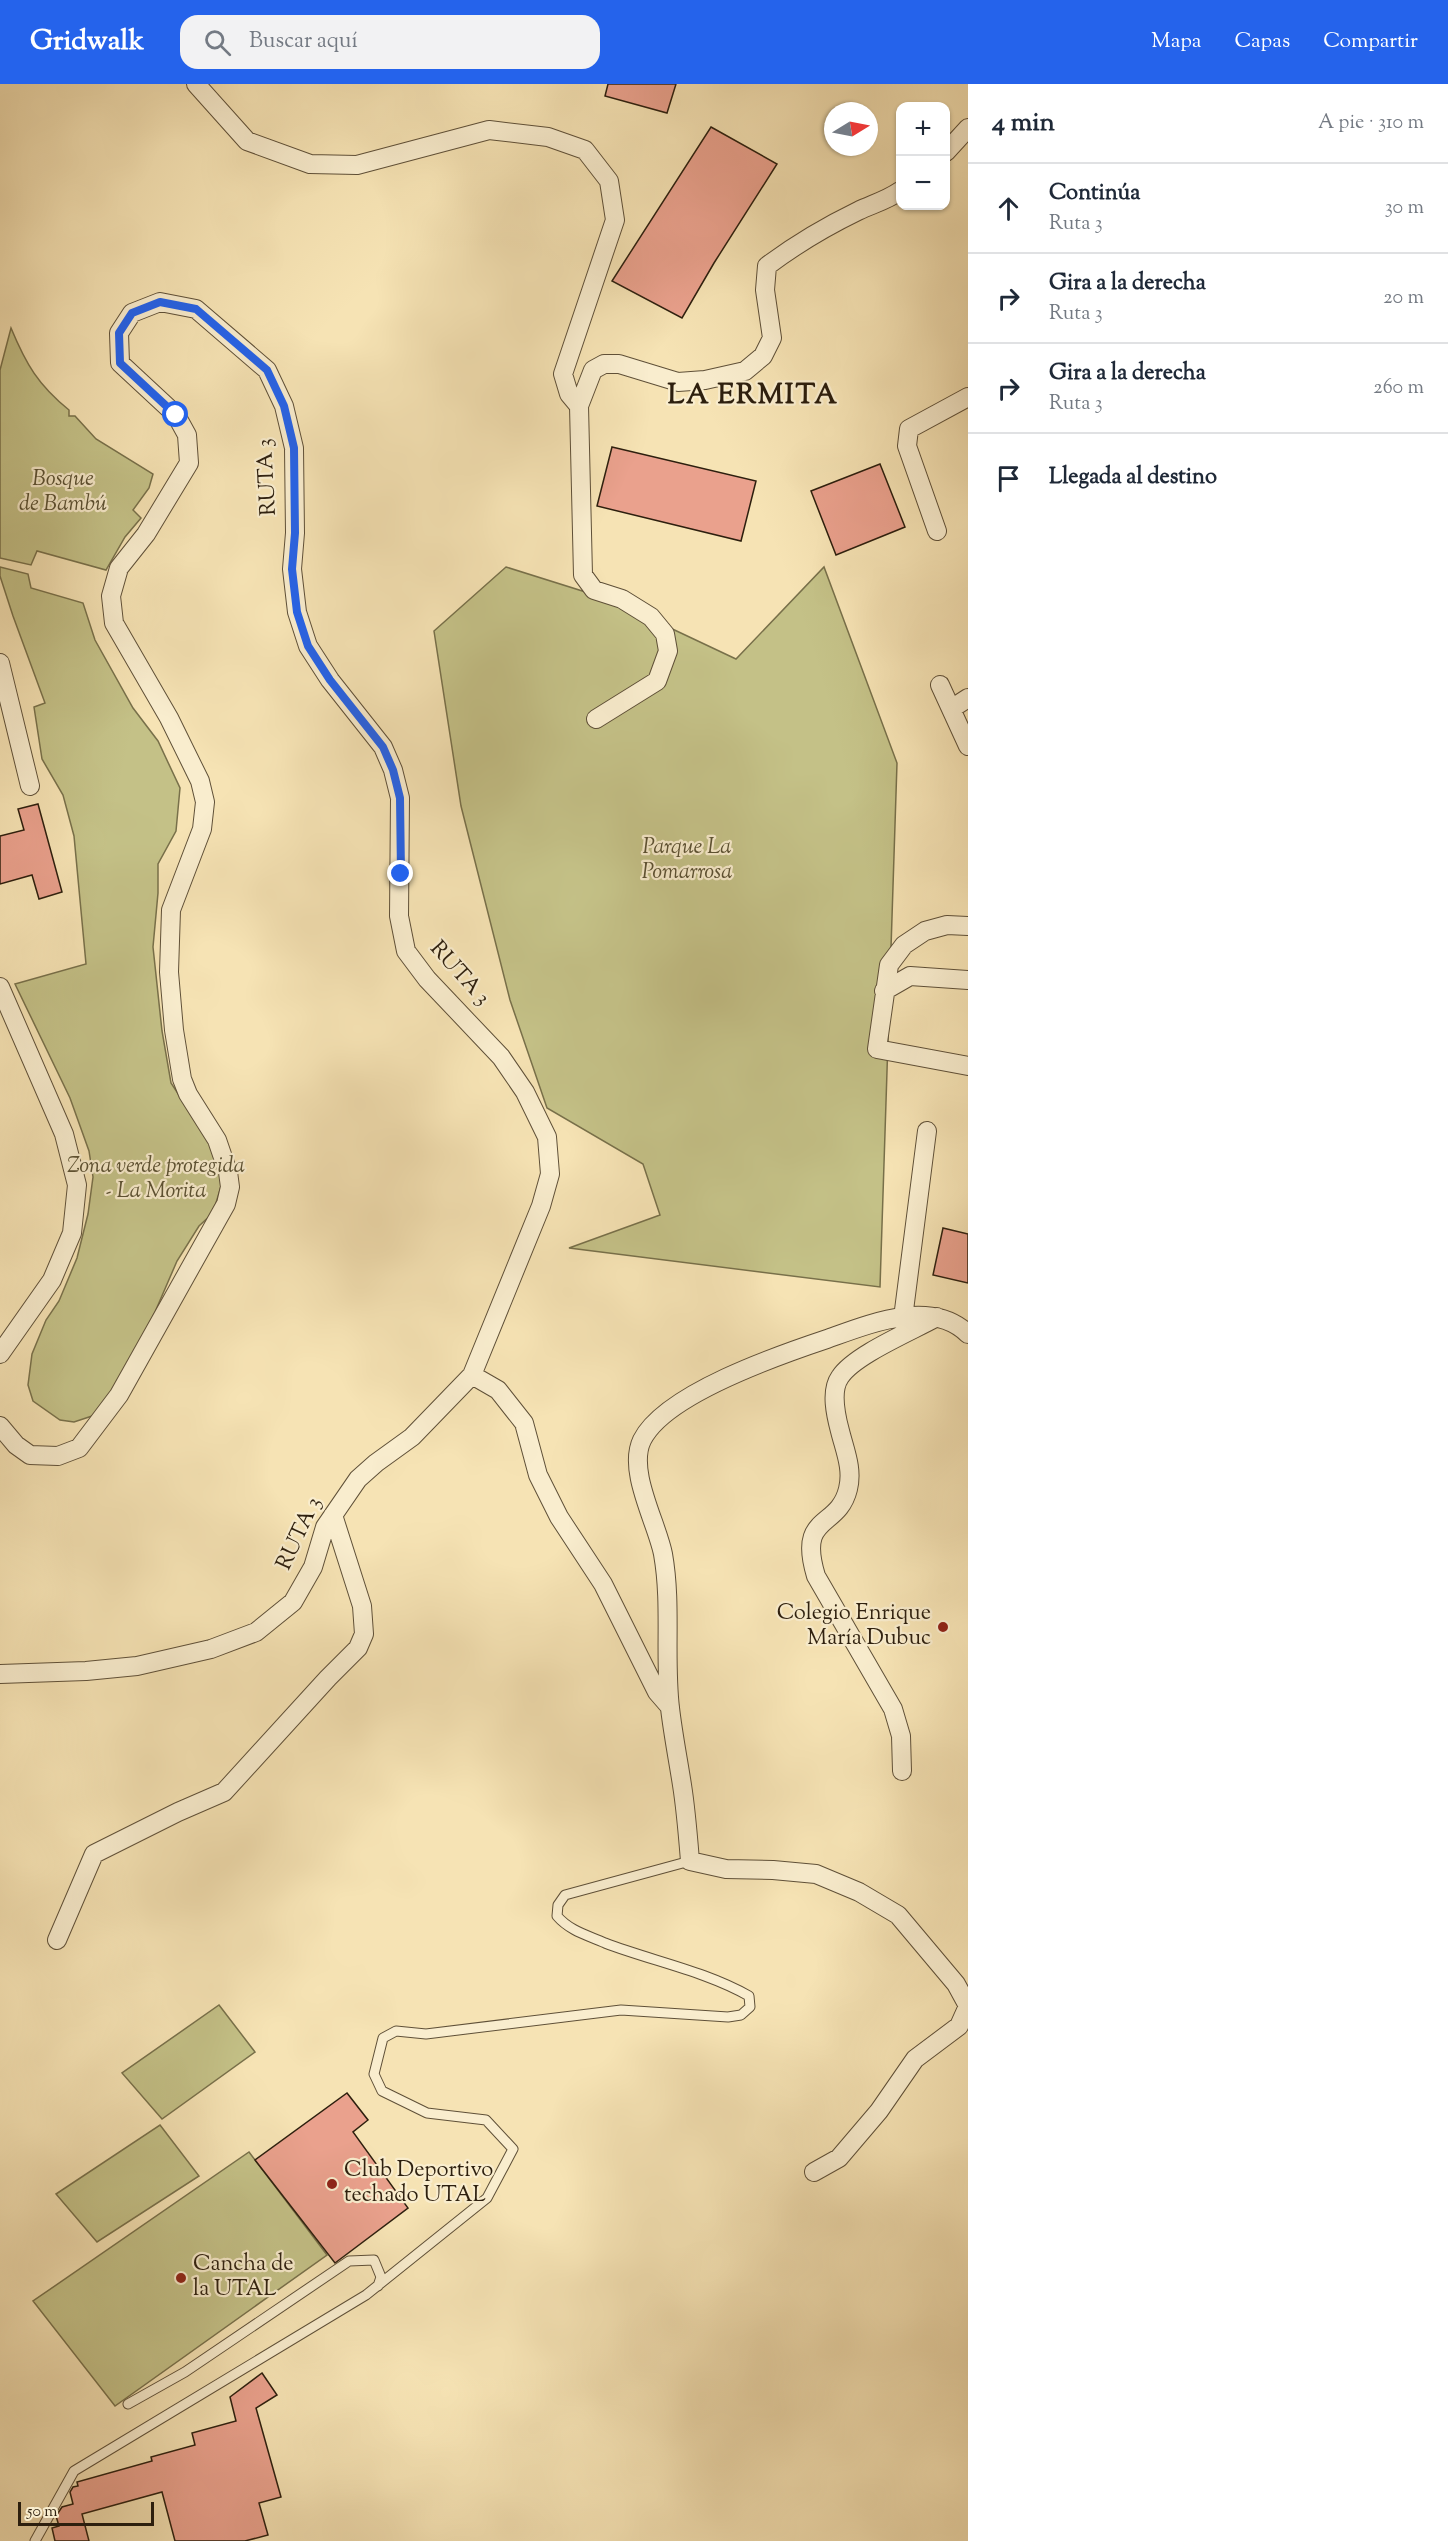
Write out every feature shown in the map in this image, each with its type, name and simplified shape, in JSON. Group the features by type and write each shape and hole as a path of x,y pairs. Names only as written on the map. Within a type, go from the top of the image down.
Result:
{"street":[{"path":"196,84 246,141 310,164 357,165 489,130 548,136 585,150 609,181 615,220 563,374 569,394 579,406"},
{"path":"950,147 968,128"},
{"path":"597,719 657,681 668,651 665,634 651,617 622,598 594,590 583,575 579,406 593,370 604,364 634,367 678,382 705,380 745,371 763,356 772,338 765,290 767,266 796,245 860,210 896,194"},
{"name":"RUTA 3","path":"0,1426 16,1445 30,1455 58,1456 79,1448 119,1395 226,1204 230,1187 228,1172 217,1140 188,1094 182,1079 174,1030 169,972 171,910 202,829 205,802 200,781 169,718 114,622 111,596 119,568 146,534 189,463 187,435 176,415 120,363 119,333 132,313 160,302 196,309 267,370 284,406 294,448 295,533 292,569 297,612 308,646 330,680 383,747 393,770 400,798 399,916 406,951 427,979 501,1057 525,1092 548,1137 550,1174 541,1206 472,1375 412,1437 376,1462 358,1479 325,1527 313,1567 293,1602 256,1632 211,1649 137,1666 86,1671 0,1674"},
{"path":"937,531 907,446 909,429 968,397"},
{"path":"0,663 30,786"},
{"path":"940,685 968,746"},
{"path":"951,709 968,698"},
{"path":"968,926 947,925 925,931 904,945 889,965 877,1049 968,1066"},
{"path":"884,991 910,976 968,980"},
{"path":"0,987 64,1134 77,1185 72,1233 52,1280 0,1354"},
{"path":"903,1318 927,1131"},
{"path":"814,2172 839,2158 879,2111 915,2059 960,2026 968,2006 950,1976 898,1915 859,1892 816,1874 726,1869 690,1861 670,1707 668,1609 663,1554 638,1471 642,1441 657,1422 677,1406 762,1362 854,1329 914,1315 937,1317 959,1326 968,1334"},
{"path":"902,1772 901,1736 893,1708 816,1575 811,1558 812,1535 820,1522 844,1503 851,1475 835,1416 835,1393 838,1378 854,1362 937,1317"},
{"path":"472,1375 498,1390 524,1423 538,1475 559,1517 603,1584 657,1692 670,1707"},
{"path":"57,1940 94,1854 224,1792 358,1648 364,1634 362,1606 333,1515"}],"lane":[{"path":"35,2541 74,2470 288,2344 378,2286 487,2198 513,2149 486,2120 427,2113 382,2091 374,2074 383,2038 396,2031 426,2034 621,2010 728,2017 741,2015 750,2007 749,1996 730,1985 626,1951 567,1928 557,1916 558,1905 565,1895 690,1861"},
{"path":"128,2404 185,2372 350,2261 374,2260 381,2277 378,2286"}],"green space":[{"name":"Bosque de Bambú","path":"11,328 34,373 49,392 69,410 69,416 75,416 96,439 153,474 149,488 133,510 141,518 125,537 106,570 37,551 31,565 0,558 0,370"},
{"name":"Zona verde protegida - La Morita","path":"0,567 28,574 31,588 83,603 95,640 133,708 158,741 180,788 176,831 158,864 153,947 162,1031 171,1083 211,1144 222,1183 213,1213 199,1226 177,1261 155,1312 115,1390 95,1415 74,1422 60,1420 33,1401 28,1385 32,1354 46,1320 59,1301 77,1258 88,1214 93,1177 89,1151 70,1098 15,984 86,964 74,836 63,795 42,759 34,707 45,703 13,616 0,576"},
{"name":"Parque La Pomarrosa","path":"506,567 611,600 736,659 824,567 897,763 880,1287 569,1248 660,1215 643,1164 547,1108 510,1000 461,806 434,631"},
{"path":"219,2005 255,2052 162,2119 122,2073"},
{"name":"Cancha de la UTAL","path":"160,2125 199,2176 97,2242 56,2194"},
{"name":"Cancha de la UTAL","path":"249,2152 327,2255 115,2406 33,2301"}],"building":[{"path":"608,84 676,84 667,113 605,96"},
{"path":"711,127 777,164 682,318 612,281"},
{"path":"612,447 756,481 741,541 597,506"},
{"path":"880,464 905,527 836,555 811,491"},
{"path":"38,804 62,892 39,899 32,875 0,884 0,836 24,830 18,809"},
{"path":"943,1228 968,1234 968,1283 933,1275"},
{"name":"Club Deportivo techado UTAL","path":"347,2093 368,2120 353,2132 408,2208 335,2263 255,2160"},
{"path":"262,2373 277,2395 256,2408 281,2497 259,2503 268,2535 245,2541 175,2541 162,2492 82,2514 89,2541 55,2541 52,2528 59,2526 56,2516 62,2507 73,2504 70,2492 73,2487 78,2486 77,2482 152,2461 151,2457 195,2445 192,2433 236,2421 230,2397"}],"place":[{"name":"Colegio Enrique María Dubuc","path":"943,1627"},
{"name":"Club Deportivo techado UTAL","path":"332,2184"},
{"name":"Cancha de la UTAL","path":"181,2278"}],"district":[{"name":"LA ERMITA","path":"753,396"}],"route":[{"path":"176,415 120,363 119,333 132,313 160,302 196,309 267,370 284,406 294,448 295,533 292,569 297,612 308,646 330,680 383,747 393,770 400,798 401,874"}]}
